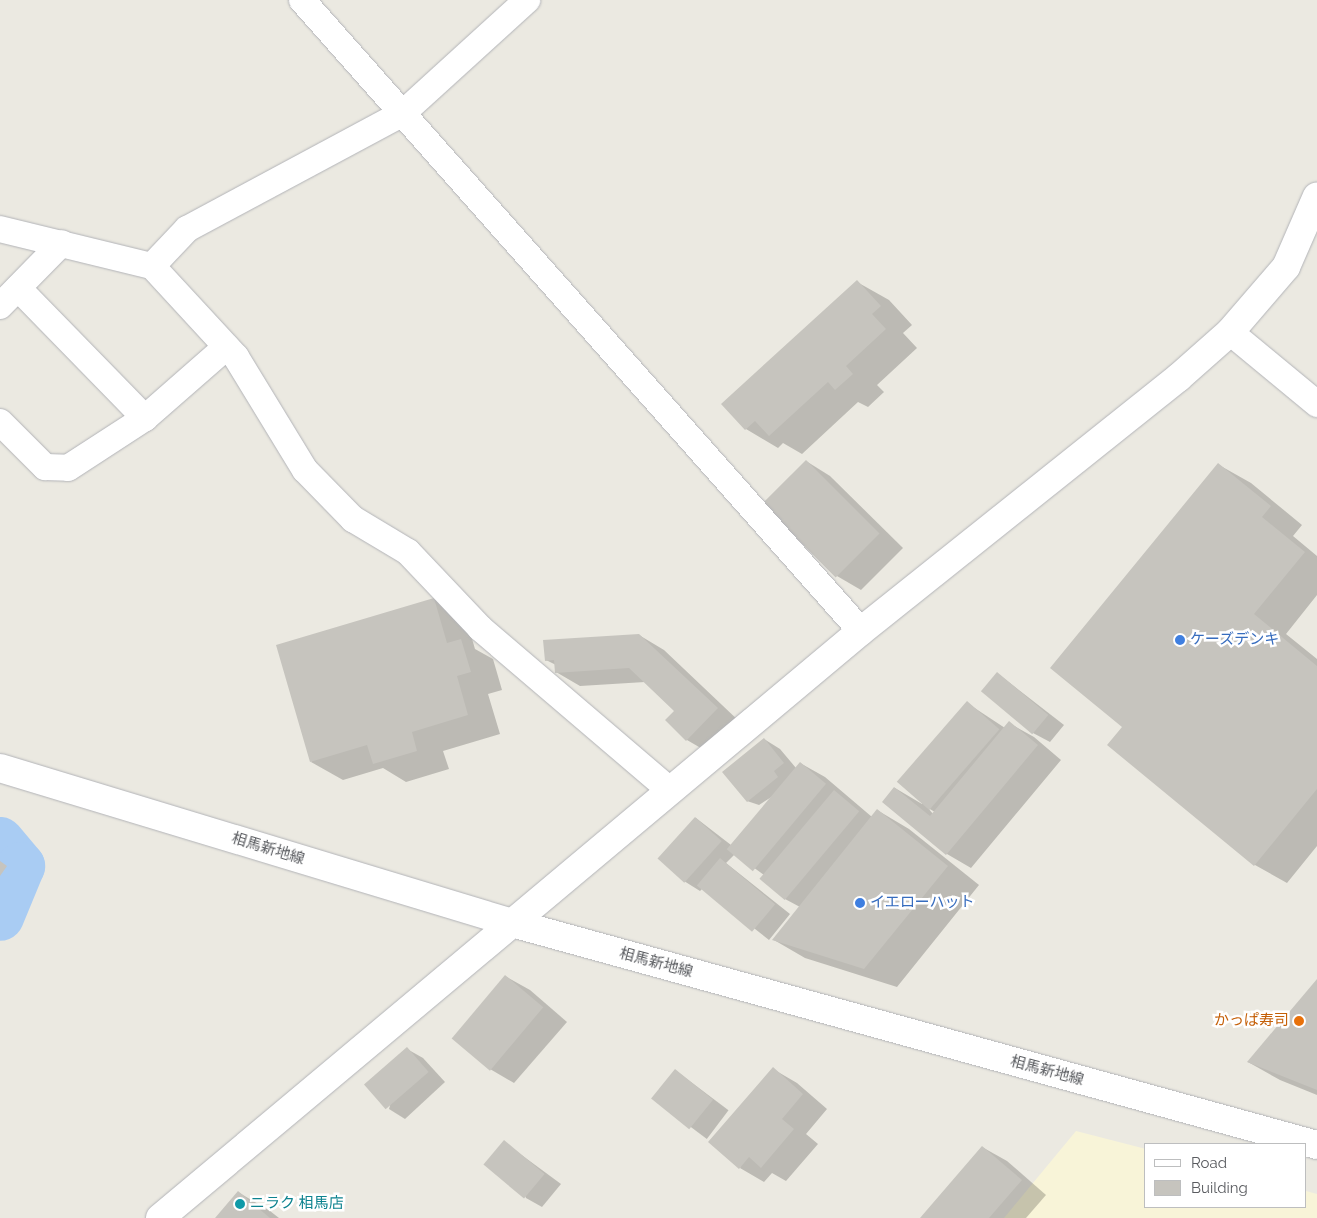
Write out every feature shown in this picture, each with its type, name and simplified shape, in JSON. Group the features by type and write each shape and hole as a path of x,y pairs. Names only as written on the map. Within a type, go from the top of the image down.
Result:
{"street":[{"path":"302,0 861,631"},
{"path":"152,266 187,229 403,113 527,0"},
{"path":"160,1218 861,631 1178,378 1230,332 1286,267 1317,196"},
{"path":"0,228 152,266 236,357 305,470 353,519 408,552 480,628 670,790"},
{"path":"0,306 62,243"},
{"path":"18,288 145,418"},
{"path":"1230,332 1317,404"},
{"path":"0,422 45,467 68,468 145,418 226,347"},
{"name":"相馬新地線","path":"0,768 512,923 1317,1145"}],"shaded area":[{"path":"1076,1131 1144,1148 1144,1208 1307,1208 1307,1191 1317,1194 1317,1218 1004,1218"}],"building":[{"path":"857,280 881,306 872,314 886,329 846,366 853,374 835,390 828,382 769,436 755,421 745,430 721,404"},
{"path":"806,460 880,534 836,577 762,504"},
{"name":"ケーズデンキ","path":"1218,463 1271,506 1262,517 1305,552 1254,614 1317,666 1317,789 1254,866 1107,745 1122,727 1050,668"},
{"path":"434,598 447,643 461,639 471,672 457,676 468,715 412,732 417,751 373,764 367,745 310,762 276,645"},
{"path":"639,634 718,708 686,741 665,720 674,711 629,668 555,673 554,660 545,661 543,640"},
{"path":"997,672 1048,715 1032,734 981,691"},
{"path":"967,701 999,729 929,810 897,782"},
{"path":"1009,721 1038,745 946,855 882,802 894,787 930,816"},
{"path":"764,738 784,763 774,771 778,777 747,802 722,772"},
{"path":"800,762 826,784 753,871 727,849"},
{"path":"834,790 859,811 785,900 759,879"},
{"name":"イエローハット","path":"877,809 948,866 864,969 772,940"},
{"path":"695,817 722,841 684,883 658,859"},
{"path":"720,858 775,904 752,932 697,886"},
{"path":"0,861 7,866 0,876"},
{"path":"505,975 543,1007 490,1071 452,1039"},
{"name":"かっぱ寿司","path":"1317,979 1317,1090 1247,1062"},
{"path":"407,1047 429,1072 386,1109 364,1084"},
{"path":"773,1067 803,1094 782,1119 794,1129 761,1168 749,1157 739,1169 708,1142"},
{"path":"675,1069 713,1100 689,1129 651,1099"},
{"path":"504,1140 545,1174 524,1199 483,1165"},
{"path":"982,1146 1022,1180 989,1218 920,1218"},
{"name":"ニラク 相馬店","path":"238,1191 270,1218 215,1218"}],"waterway":[{"path":"0,841 21,866 0,917"}],"place":[{"name":"ケーズデンキ","path":"1180,640"},
{"name":"イエローハット","path":"860,903"},
{"name":"かっぱ寿司","path":"1299,1021"},
{"name":"ニラク 相馬店","path":"240,1204"}]}
